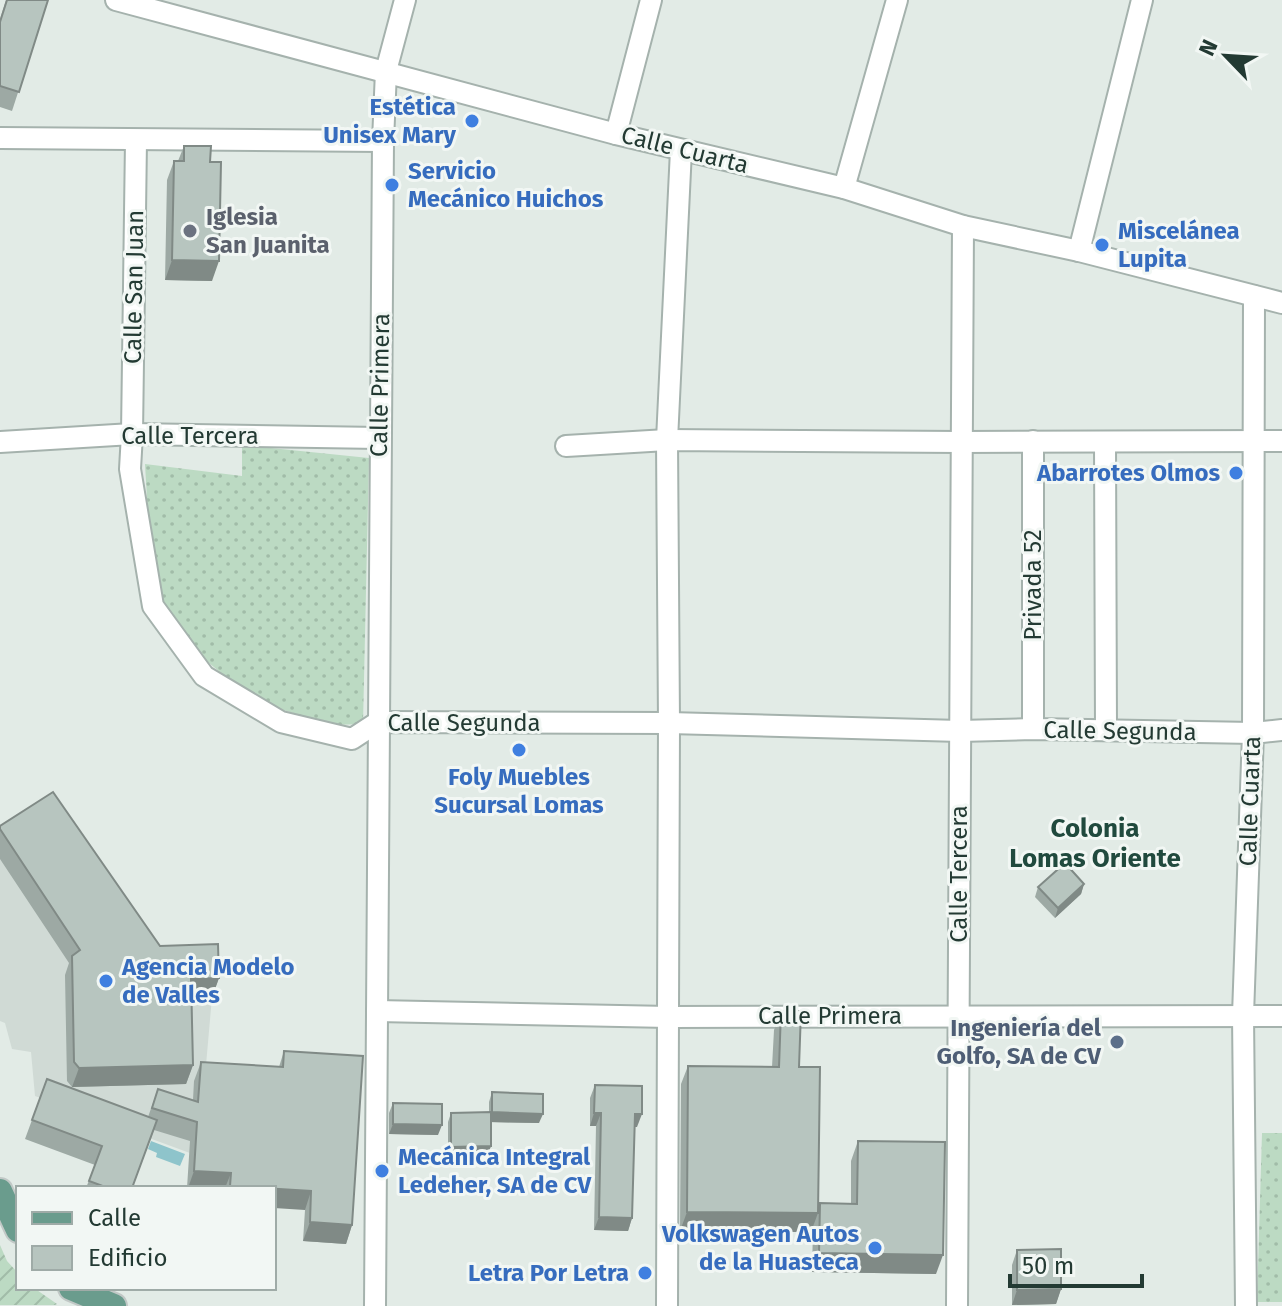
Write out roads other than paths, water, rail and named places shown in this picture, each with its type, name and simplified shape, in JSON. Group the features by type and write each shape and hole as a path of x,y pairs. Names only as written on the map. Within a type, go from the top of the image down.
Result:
{"main road":[{"path":"0,1191 16,1226"},
{"path":"76,1290 114,1306"}],"street":[{"name":"Calle Cuarta","path":"116,0 616,134 844,188 963,226 1079,251 1282,303"},
{"name":"Calle Primera","path":"375,1306 383,141 386,71 405,0"},
{"path":"616,134 651,0"},
{"path":"844,188 897,0"},
{"path":"1079,251 1142,0"},
{"path":"0,138 383,141"},
{"name":"Calle San Juan","path":"132,434 136,140"},
{"path":"667,1306 667,440 681,150"},
{"name":"Calle Tercera","path":"957,1306 963,226"},
{"name":"Calle Cuarta","path":"1246,1306 1243,1015 1253,733 1254,296"},
{"name":"Calle Tercera","path":"0,442 132,434 379,438"},
{"name":"Calle Segunda","path":"132,434 130,469 153,606 204,676 281,722 352,739 378,722 669,723 960,731 1033,729 1253,733 1282,730"},
{"path":"566,446 667,440 1282,441"},
{"name":"Privada 52","path":"1033,441 1033,729"},
{"path":"1105,442 1106,730"},
{"name":"Calle Primera","path":"377,1011 669,1017 1282,1016"}],"water":[{"path":"151,1141 185,1154 180,1166 156,1157 157,1153 148,1149"}],"place":[{"name":"Estética Unisex Mary","path":"472,121"},
{"name":"Servicio Mecánico Huichos","path":"392,185"},
{"name":"Iglesia San Juanita","path":"190,231"},
{"name":"Miscelánea Lupita","path":"1102,245"},
{"name":"Abarrotes Olmos","path":"1236,473"},
{"name":"Foly Muebles Sucursal Lomas","path":"519,750"},
{"name":"Agencia Modelo de Valles","path":"106,981"},
{"name":"Ingeniería del Golfo, SA de CV","path":"1117,1042"},
{"name":"Mecánica Integral Ledeher, SA de CV","path":"382,1171"},
{"name":"Volkswagen Autos de la Huasteca","path":"875,1248"},
{"name":"Letra Por Letra","path":"645,1273"}],"district":[{"name":"Colonia Lomas Oriente","path":"1095,843"}]}
